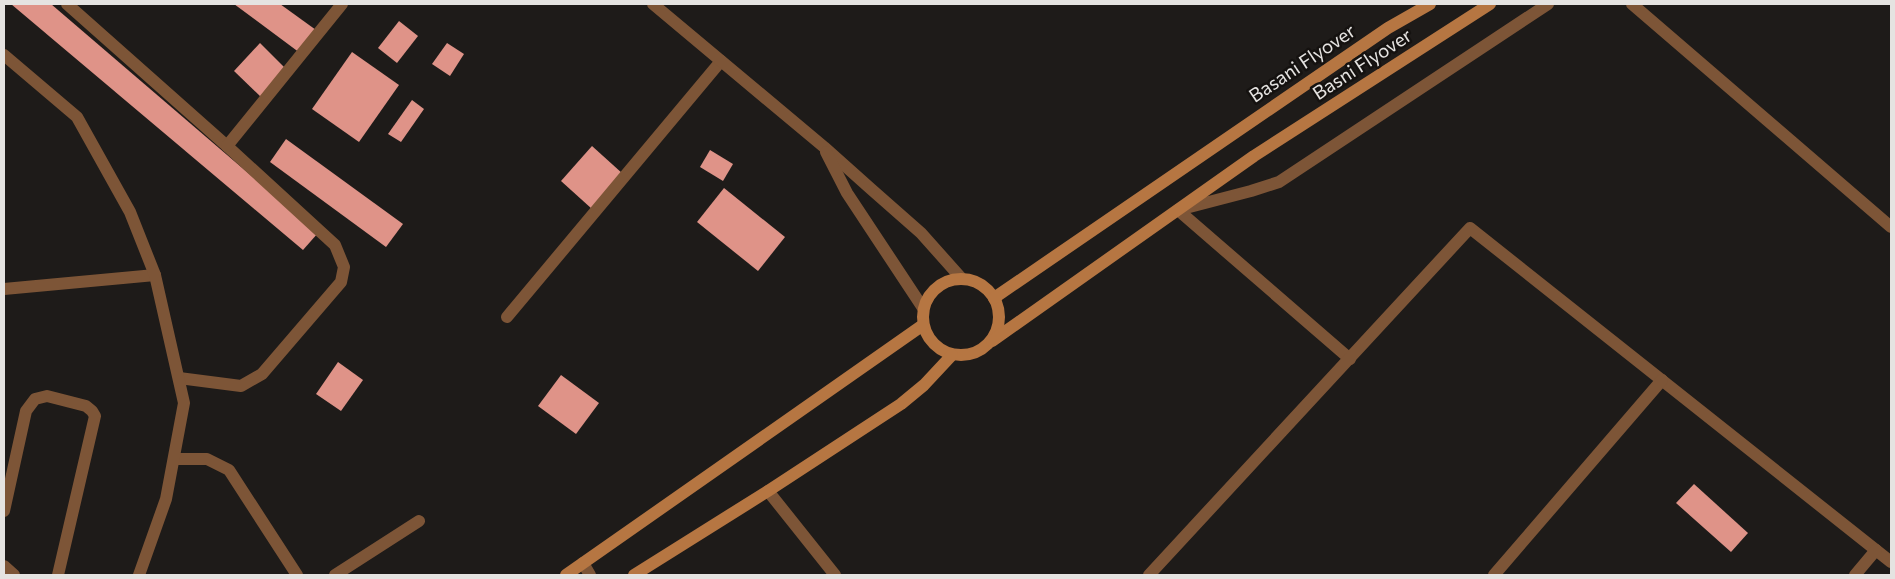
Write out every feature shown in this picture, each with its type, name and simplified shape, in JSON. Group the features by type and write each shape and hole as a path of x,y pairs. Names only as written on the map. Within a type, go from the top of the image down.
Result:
{"main road":[{"name":"Basani Flyover","path":"994,298 1388,28 1430,4"},
{"name":"Basni Flyover","path":"1178,210 1254,156 1490,4"},
{"path":"992,341 999,320 994,298 980,284 962,279 945,282 931,293 923,308 923,325 932,344 952,355 974,354 1178,210"},
{"path":"566,575 923,325"},
{"path":"634,575 768,491 900,404 924,385 952,355"}],"street":[{"path":"67,4 335,245 344,267 341,282 262,374 241,386 179,378"},
{"path":"227,146 342,4"},
{"path":"652,4 824,147 920,233 962,279"},
{"path":"1178,210 1251,192 1279,182 1548,4"},
{"path":"1632,4 1891,227"},
{"path":"4,56 77,117 130,212 155,275 184,403 166,499 139,575"},
{"path":"507,317 721,60"},
{"path":"824,147 847,193 923,308"},
{"path":"1178,210 1350,358"},
{"path":"1149,575 1470,228 1891,562"},
{"path":"4,289 155,275"},
{"path":"1494,575 1662,380"},
{"path":"4,511 26,411 35,399 47,396 86,406 95,416 58,575"},
{"path":"174,459 207,459 229,470 297,575"},
{"path":"768,491 836,575"},
{"path":"335,575 419,521"},
{"path":"1855,575 1876,550"},
{"path":"583,563 590,575"},
{"path":"4,566 14,575"}],"building":[{"path":"11,4 51,4 318,233 303,250"},
{"path":"234,4 280,4 316,30 300,53"},
{"path":"399,21 418,36 397,63 378,48"},
{"path":"260,43 287,70 261,97 234,71"},
{"path":"447,43 464,54 450,76 432,64"},
{"path":"352,52 399,85 359,142 312,109"},
{"path":"412,100 424,109 401,142 388,134"},
{"path":"286,139 403,224 386,247 270,162"},
{"path":"592,146 623,174 592,209 561,181"},
{"path":"710,150 733,164 723,181 700,167"},
{"path":"724,188 785,237 758,271 697,222"},
{"path":"338,362 363,380 341,411 316,394"},
{"path":"561,375 599,403 576,434 538,406"},
{"path":"1694,484 1748,533 1731,552 1676,503"}]}
